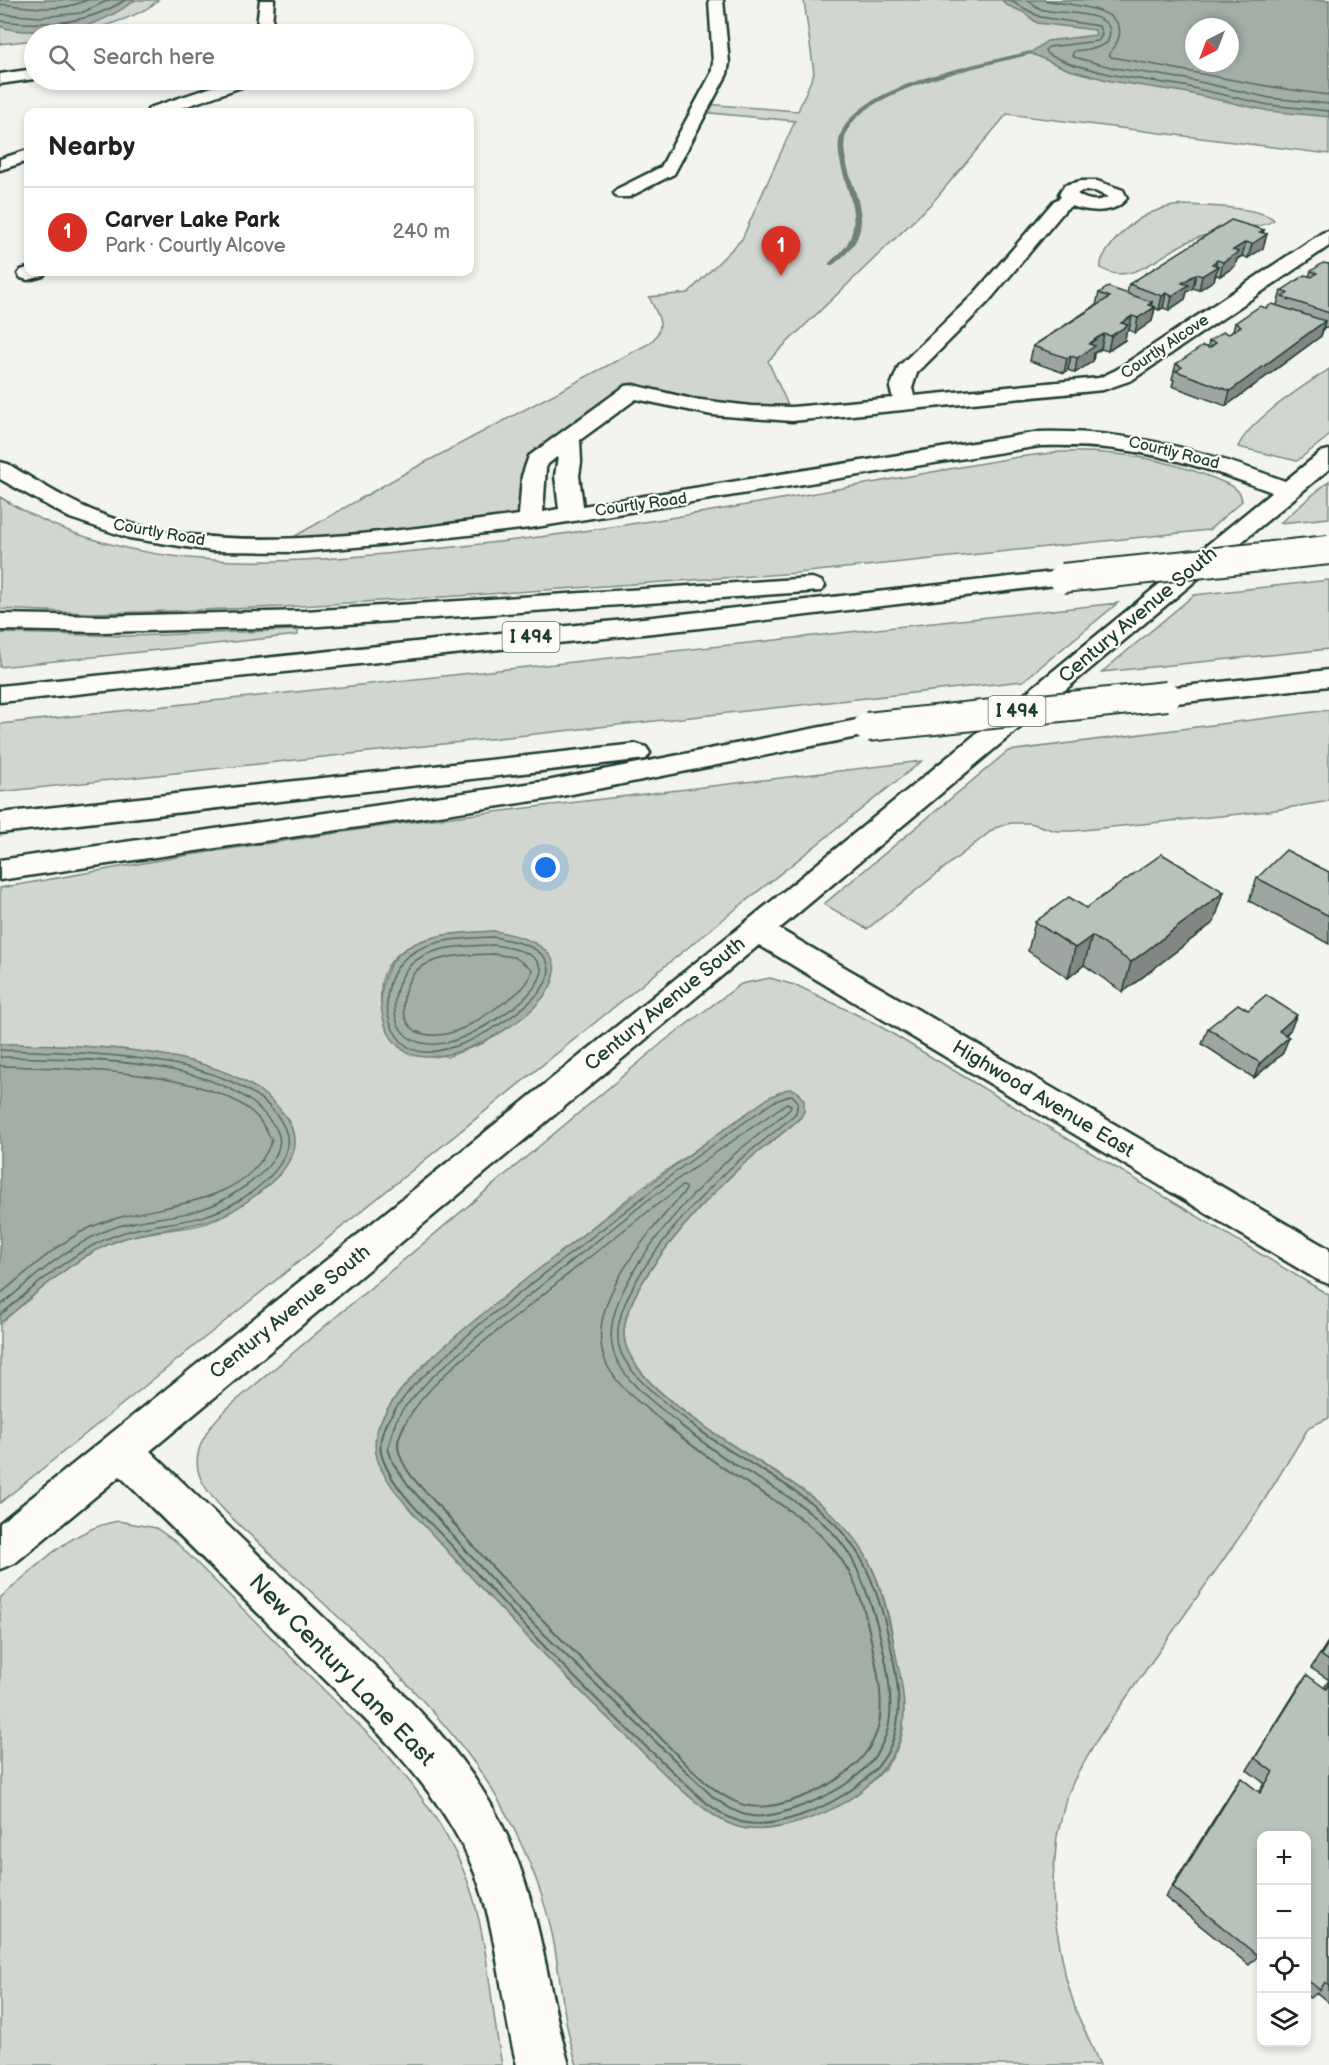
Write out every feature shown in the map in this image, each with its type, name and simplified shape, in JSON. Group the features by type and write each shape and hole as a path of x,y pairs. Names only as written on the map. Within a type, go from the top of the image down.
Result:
{"main road":[{"path":"265,24 267,0"},
{"path":"623,193 668,170 720,74 722,63 716,0"},
{"path":"0,79 24,75"},
{"path":"166,108 218,90"},
{"path":"3,164 24,156"},
{"path":"3,164 24,171"},
{"path":"906,403 902,384 909,368 981,298 1060,205 1071,198"},
{"name":"Courtly Alcove","path":"530,521 533,500 531,478 537,461 569,440 590,421 633,391 693,407 760,414 1084,387 1114,381 1329,237"},
{"name":"Courtly Road","path":"0,469 42,495 101,522 162,537 206,543 288,546 331,544 530,521 680,499 1000,444 1070,437 1112,439 1163,447 1216,463 1287,490"},
{"path":"569,440 570,462 567,476 572,515"},
{"name":"Century Avenue South","path":"0,1549 757,930 1329,457"},
{"name":"I 494","path":"0,694 1329,550"},
{"path":"0,622 116,625 226,623 810,586 1063,578"},
{"name":"I 494","path":"0,823 1329,678"},
{"path":"0,870 547,790 867,727"},
{"name":"Highwood Avenue East","path":"757,930 1329,1268"},
{"name":"New Century Lane East","path":"121,1450 392,1714 448,1779 482,1836 500,1875 517,1938 543,2065"}],"shaded area":[{"path":"0,0 158,0 141,12 110,24 24,24 24,41 0,44"},
{"path":"804,0 1329,0 1329,154 1007,114 932,203 768,361 792,414 632,391 537,461 530,521 278,546 407,472 650,343 659,331 660,321 649,297 688,293 742,239 795,121 700,112 705,104 798,111 814,73"},
{"path":"1185,205 1258,212 1274,220 1265,224 1211,233 1179,246 1135,271 1123,274 1112,273 1101,268 1101,261 1114,241 1140,218 1161,209"},
{"path":"1329,369 1329,436 1297,461 1238,447 1253,426 1265,415"},
{"path":"1060,452 1127,455 1170,464 1232,486 1240,493 1242,501 1209,530 798,573 284,607 90,613 0,609 0,497 55,526 111,545 170,556 230,561 291,561 352,557 541,537 746,505 1018,457"},
{"path":"1329,481 1329,518 1280,523"},
{"path":"1329,580 1329,649 1102,672 1194,595"},
{"path":"1118,603 1023,681 0,792 0,724"},
{"path":"298,630 298,635 0,667 0,633 130,636"},
{"path":"1329,710 1329,801 1269,811 1073,831 1056,831 1030,823 1011,823 995,828 867,929 824,904 1008,751"},
{"path":"922,761 0,1503 0,1323 56,1277 102,1247 129,1237 190,1227 211,1221 243,1204 280,1174 255,1088 226,1074 164,1055 131,1050 0,1044 0,888 183,856 418,821","holes":["494,931 484,1043 447,1057 381,1007 382,980 389,965 400,953 413,945 446,935"]},
{"path":"770,978 798,986 876,1024 1329,1295 1329,1418 1309,1427 1257,1512 1100,1735 1075,1778 1066,1799 1057,1836 1053,1880 1054,1915 1066,1978 1076,2011 1100,2065 577,2065 566,2022 555,1949 541,1894 518,1837 489,1784 455,1738 412,1689 225,1511 209,1492 198,1472 197,1461 203,1440 223,1412 668,1038 741,984","holes":["791,1089 798,1092 804,1107 801,1117 737,1170 687,1223 652,1267 638,1290 624,1330 629,1353 645,1377 670,1400 700,1423 812,1497 837,1520 854,1539 869,1562 877,1579 888,1616 896,1654 903,1724 898,1746 890,1761 867,1786 838,1805 789,1824 751,1828 723,1821 686,1794 662,1771 547,1657 476,1582 406,1503 381,1469 391,1403 420,1370 469,1325 640,1189 770,1097"]},
{"path":"118,1521 156,1528 176,1542 379,1745 421,1797 457,1855 473,1897 483,1938 502,2065 0,2065 0,1598 54,1551 69,1541 101,1525"}],"water":[{"path":"0,0 135,0 111,16 90,24 24,24 24,31 0,26"},
{"path":"1002,0 1329,0 1329,117 1269,111 1183,92 1111,81 1069,70 1030,53 1047,41 1096,35 1095,30 1037,23 1023,12 1006,5"},
{"path":"494,931 534,943 552,960 553,980 540,1002 517,1022 488,1039 458,1052 430,1057 412,1055 399,1046 389,1034 383,1018 381,1001 383,983 389,967 399,954 420,941 444,935"},
{"path":"0,1044 112,1048 195,1062 231,1075 263,1093 286,1117 294,1142 292,1153 288,1163 272,1182 235,1209 203,1222 137,1235 102,1247 56,1277 0,1323"},
{"path":"787,1089 795,1090 804,1100 804,1111 801,1117 737,1170 687,1222 638,1289 624,1330 629,1353 645,1377 670,1401 700,1424 813,1498 842,1524 857,1542 872,1569 887,1614 901,1679 904,1712 903,1726 893,1755 869,1784 842,1804 787,1826 750,1829 735,1826 721,1819 691,1798 534,1644 406,1504 380,1466 375,1442 377,1429 390,1405 438,1351 511,1291 671,1168 770,1097"}],"building":[{"path":"1231,220 1264,230 1260,232 1267,234 1252,244 1246,242 1233,250 1239,252 1223,262 1217,260 1212,264 1218,266 1202,276 1196,274 1182,283 1189,285 1172,296 1166,293 1162,296 1129,284"},
{"path":"1323,263 1329,264 1329,313 1282,297 1288,293 1281,291 1305,275 1312,277 1317,273 1311,271"},
{"path":"1108,287 1152,302 1148,305 1155,307 1138,318 1132,316 1121,323 1128,325 1111,336 1104,334 1097,338 1089,344 1095,346 1077,358 1071,356 1067,358 1033,346 1110,297 1099,293"},
{"path":"1272,304 1325,321 1230,391 1176,371 1182,367 1176,364 1203,346 1209,348 1216,343 1209,341 1223,332 1229,334 1241,326 1235,323 1260,306 1266,308"},
{"path":"1286,850 1329,872 1329,916 1257,878"},
{"path":"1162,854 1224,892 1131,962 1092,936 1075,948 1035,922 1069,897 1086,908"},
{"path":"1266,995 1297,1015 1279,1031 1289,1037 1260,1063 1208,1028 1238,1004 1248,1010"},
{"path":"1329,1642 1329,1661 1321,1655"},
{"path":"1307,1675 1326,1689 1329,1684 1329,1985 1325,1982 1320,1990 1311,1983 1311,1831 1257,1831 1257,1955 1173,1887 1241,1778 1260,1793 1273,1772 1255,1758"}],"waterway":[{"path":"831,264 848,248 856,233 855,202 842,154 842,139 847,126 860,112 880,99 904,88 1030,53"}],"place":[{"name":"Carver Lake Park","path":"781,276"}]}
